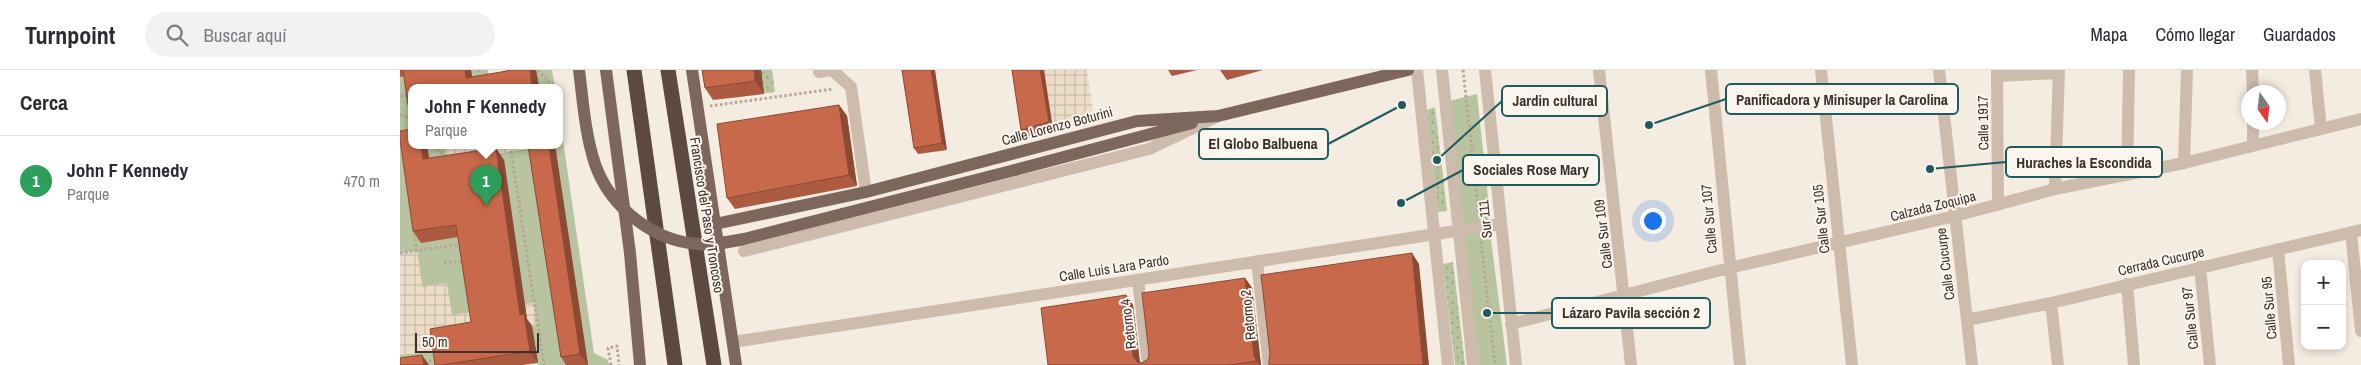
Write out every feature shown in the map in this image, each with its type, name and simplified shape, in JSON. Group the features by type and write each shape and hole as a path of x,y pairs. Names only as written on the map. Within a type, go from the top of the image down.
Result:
{"highway":[{"path":"634,70 675,365"},
{"name":"Francisco del Paso y Troncoso","path":"668,70 714,365"}],"main road":[{"path":"579,70 591,149 595,165 608,191 630,215 647,227 678,240 710,244 744,239 1218,116"},
{"path":"607,70 630,254 640,365"},
{"name":"Francisco del Paso y Troncoso","path":"692,70 736,365"},
{"name":"Calle Lorenzo Boturini","path":"715,224 866,192 1137,121 1218,116 1408,70"}],"street":[{"path":"1418,70 1448,365"},
{"path":"1442,70 1473,365"},
{"name":"Sur 111","path":"1485,70 1516,365"},
{"name":"Calle Sur 109","path":"1599,70 1632,365"},
{"name":"Calle Sur 107","path":"1711,70 1740,365"},
{"name":"Calle Sur 105","path":"1821,70 1852,365"},
{"name":"Calle Cucurpe","path":"1940,70 1972,365"},
{"path":"2127,174 2129,70"},
{"path":"2184,163 2187,70"},
{"path":"2252,70 2253,85"},
{"path":"2315,70 2321,129"},
{"path":"827,71 851,87 866,192"},
{"path":"1997,73 2059,72 2056,190"},
{"name":"Calle 1917","path":"1997,73 1998,205"},
{"path":"744,251 1149,149 1218,116"},
{"name":"Calzada Zoquipa","path":"1511,324 1729,268 1839,244 2056,190 2184,163 2361,119"},
{"path":"2253,130 2253,146"},
{"name":"Calle Luis Lara Pardo","path":"732,342 1501,224"},
{"path":"2356,231 2361,330"},
{"name":"Cerrada Cucurpe","path":"1967,320 2051,303 2356,231"},
{"name":"Calle Sur 95","path":"2278,249 2289,365"},
{"name":"Retorno 2","path":"1257,261 1268,365"},
{"name":"Calle Sur 97","path":"2200,267 2210,365"},
{"name":"Retorno 4","path":"1138,280 1148,365"},
{"path":"2127,284 2134,365"},
{"path":"2051,303 2058,365"}],"path":[{"path":"478,70 481,83"},
{"path":"538,70 550,83"},
{"path":"480,78 489,77"},
{"path":"698,108 851,87"},
{"path":"738,94 739,102"},
{"path":"438,149 448,161"},
{"path":"511,151 544,365"},
{"path":"413,223 417,251"},
{"path":"459,235 464,269"},
{"path":"400,253 461,244"},
{"path":"444,263 463,260"},
{"path":"611,365 608,348 617,346 619,365"},
{"path":"434,350 437,365"},
{"path":"418,362 436,360"}],"green space":[{"path":"400,70 488,70 489,76 532,70 552,70 554,84 408,84 408,149 447,149 449,161 526,149 563,149 563,141 594,353 608,360 609,365 538,365 532,326 537,325 452,315 422,287 417,251 400,253"},
{"path":"732,70 772,70 775,92 732,98 730,84"},
{"path":"1477,94 1489,206 1488,216 1507,365 1479,365 1449,101"},
{"path":"1435,107 1447,211 1438,212 1427,110"},
{"path":"1453,262 1465,365 1455,365 1443,264"},
{"path":"439,350 441,365 400,365 400,355"}],"shaded area":[{"path":"1044,70 1087,70 1094,118 1053,129"},
{"path":"446,149 526,149 448,161"},
{"path":"417,251 422,287 447,283 452,315 534,303 537,325 438,340 439,350 400,355 400,253"}],"building":[{"path":"403,70 465,70 466,78 507,70 530,70 532,84 408,84 408,105"},
{"path":"702,70 754,70 755,81 705,88"},
{"path":"902,70 931,70 942,143 914,148"},
{"path":"1012,70 1040,70 1049,122 1021,130"},
{"path":"839,105 849,175 727,198 717,124"},
{"path":"408,130 408,149 422,149 423,159 496,149 520,315 524,314 530,351 435,365 430,329 471,322 456,225 413,231 400,131"},
{"path":"529,149 550,149 580,354 561,357"},
{"path":"1412,253 1423,365 1269,365 1270,354 1261,275"},
{"path":"1245,278 1254,356 1257,361 1230,365 1048,365 1041,308 1126,295 1133,356 1137,362 1142,363 1148,359 1149,354 1142,293"},
{"path":"422,355 424,365 400,365 400,358"}],"place":[{"name":"El Globo Balbuena","path":"1402,105"},
{"name":"Panificadora y Minisuper la Carolina","path":"1649,125"},
{"name":"Jardin cultural","path":"1437,160"},
{"name":"Huraches la Escondida","path":"1930,169"},
{"name":"Sociales Rose Mary","path":"1401,203"},
{"name":"John F Kennedy","path":"486,206"},
{"name":"Lázaro Pavila sección 2","path":"1487,313"}]}
